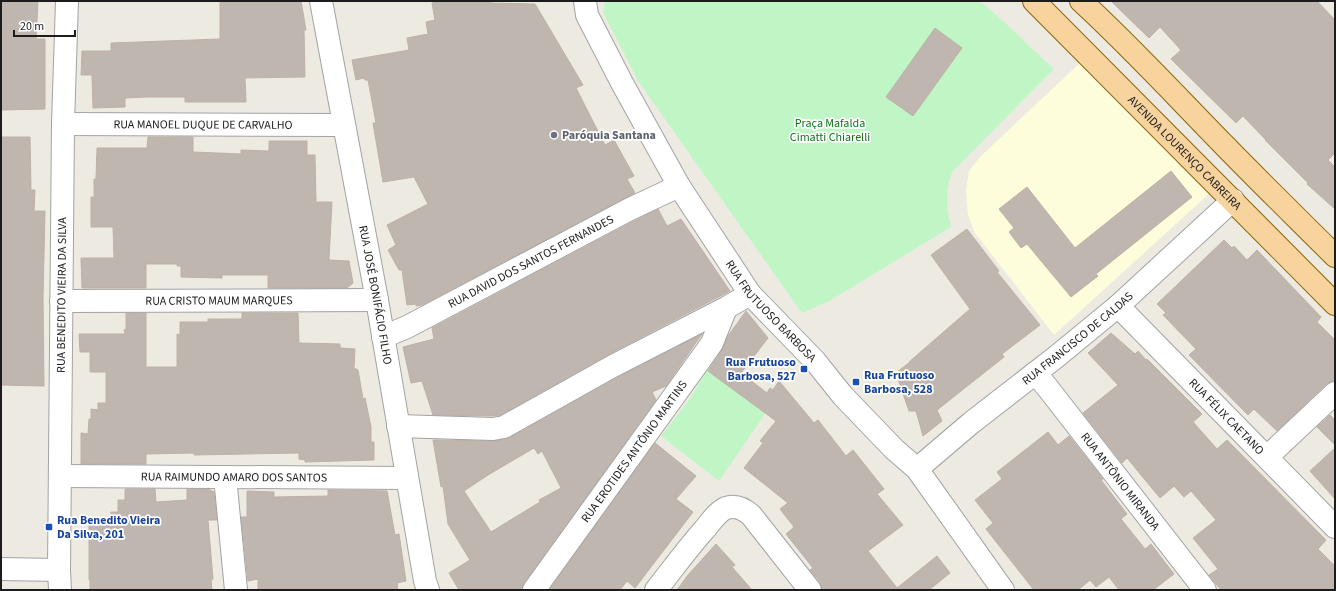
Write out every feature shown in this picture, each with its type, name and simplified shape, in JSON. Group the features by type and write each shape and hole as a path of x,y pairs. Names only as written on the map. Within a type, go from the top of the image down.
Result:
{"main road":[{"name":"AVENIDA LOURENÇO CABREIRA","path":"1034,1 1335,304"},
{"path":"1081,1 1164,82 1224,145 1335,256"}],"street":[{"name":"RUA BENEDITO VIEIRA DA SILVA","path":"60,580 63,124 67,1"},
{"name":"RUA JOSÉ BONIFÁCIO FILHO","path":"321,1 343,125 377,300 425,581 428,590"},
{"name":"RUA FRUTUOSO BARBOSA","path":"584,1 587,15 678,186 750,294 815,361 843,396 889,444 917,469 1003,590"},
{"name":"RUA MANOEL DUQUE DE CARVALHO","path":"63,124 343,125"},
{"name":"RUA DAVID DOS SANTOS FERNANDES","path":"383,337 407,327 630,209 678,186"},
{"name":"RUA FRANCISCO DE CALDAS","path":"917,469 971,423 1118,306 1233,200"},
{"path":"398,426 493,429 504,427 613,366 726,308 750,294"},
{"name":"RUA CRISTO MAUM MARQUES","path":"61,301 377,300"},
{"name":"RUA FÉLIX CAETANO","path":"1118,306 1335,527"},
{"name":"RUA EROTIDES ANTÔNIO MARTINS","path":"534,590 705,353 712,342 726,308"},
{"name":"RUA ANTÔNIO MIRANDA","path":"1035,373 1205,590"},
{"path":"1267,457 1335,394"},
{"name":"RUA RAIMUNDO AMARO DOS SANTOS","path":"60,476 407,478"},
{"path":"225,478 236,590"},
{"path":"656,590 689,547 714,518 726,508 736,507 745,510 751,515 810,590"},
{"path":"1,569 60,580"}],"shaded area":[{"path":"1083,60 1210,193 1054,335 975,233 968,215 966,190 969,171 980,157"}],"green space":[{"name":"Praça Mafalda Cimatti Chiarelli","path":"605,1 980,1 1054,69 952,172 947,192 948,213 951,227 831,300 802,313 638,81 603,12"},
{"path":"709,366 767,411 719,481 661,436 690,399"}],"building":[{"path":"1,1 38,1 36,39 45,39 45,109 1,110"},
{"path":"220,1 301,1 306,30 304,30 305,77 245,78 246,102 185,102 185,97 147,97 125,98 125,107 93,108 92,75 81,75 82,51 111,51 111,43 220,39"},
{"path":"441,1 491,1 491,3 535,4 583,85 576,88 605,145 614,140 634,176 627,179 635,193 422,305 416,306 416,304 407,305 402,270 399,270 388,250 396,245 387,225 428,204 414,177 383,182 373,123 376,123 368,80 365,80 364,78 356,80 352,60 409,50 407,38 428,34 426,22 435,20 432,3"},
{"path":"1111,1 1317,1 1335,20 1335,153 1328,160 1335,167 1335,209 1307,184 1308,183 1243,116 1236,123 1171,59 1181,50 1160,27 1149,38"},
{"path":"935,28 962,48 913,116 886,97"},
{"path":"1,137 30,137 31,190 35,190 34,211 45,211 43,298 44,386 1,385"},
{"path":"148,137 193,137 193,152 241,154 241,150 269,151 269,141 307,141 307,155 315,155 316,202 332,202 329,260 349,261 353,283 347,288 268,288 268,275 222,275 222,278 181,277 181,266 177,266 177,264 146,264 146,288 82,288 81,258 114,258 113,227 91,227 91,197 94,197 97,148 147,148"},
{"path":"1171,171 1192,197 1096,274 1098,276 1071,297 1027,244 1021,248 1009,232 1014,228 999,209 1027,187 1075,248"},
{"path":"658,209 667,226 681,219 730,291 607,355 500,415 433,415 422,381 411,383 403,347 434,339 432,328"},
{"path":"967,229 999,271 997,272 1040,325 1002,354 1004,357 937,410 942,421 923,436 916,411 909,411 896,373 970,309 931,255"},
{"path":"1224,240 1232,248 1234,246 1247,260 1257,250 1321,317 1317,322 1335,340 1335,381 1326,384 1277,431 1254,409 1248,415 1189,355 1196,349 1163,315 1166,313 1157,304"},
{"path":"746,311 768,338 741,373 767,393 770,388 773,390 779,381 814,423 818,420 846,456 853,450 884,489 877,494 903,525 868,551 897,588 937,556 950,573 929,590 822,590 820,582 810,570 813,568 786,534 794,527 780,509 788,503 744,468 763,443 760,441 776,421 708,371 722,350 728,336"},
{"path":"126,313 146,313 146,367 177,367 177,334 180,335 180,322 208,322 208,319 242,319 242,313 298,313 299,343 340,344 340,348 355,349 354,368 358,370 363,399 365,398 371,427 371,442 374,442 374,460 305,462 305,460 299,459 299,453 194,455 194,453 146,454 146,464 81,464 81,433 88,434 91,409 98,410 98,403 106,403 106,372 90,372 90,352 80,352 79,334 125,334"},
{"path":"1111,333 1135,354 1138,351 1146,360 1147,359 1202,414 1193,422 1217,449 1227,440 1326,540 1318,549 1335,566 1335,590 1221,590 1209,575 1218,569 1193,538 1216,520 1191,491 1184,497 1174,486 1160,498 1127,458 1122,463 1083,413 1118,385 1088,353"},
{"path":"702,334 666,386 652,392 656,400 524,583 522,590 459,590 449,573 470,560 448,524 443,486 441,487 433,440 493,441 510,438 619,377","holes":["534,448 538,454 542,451 561,488 539,500 540,502 491,532 464,491"]},
{"path":"1330,415 1335,420 1335,445 1317,427"},
{"path":"1048,432 1058,445 1069,436 1103,479 1101,480 1127,514 1121,519 1145,549 1151,544 1174,574 1153,590 1119,590 1109,577 1096,587 1090,580 1078,590 1034,590 986,529 993,523 975,500 1002,479 997,472"},
{"path":"655,443 696,476 676,499 693,512 635,588 627,581 620,590 549,590"},
{"path":"1335,448 1335,499 1310,471"},
{"path":"125,489 155,489 156,502 187,500 187,489 208,489 214,492 217,520 208,520 213,579 211,580 212,590 90,590 89,524 110,524 111,512 118,512 118,500 125,500"},
{"path":"328,490 387,491 395,535 399,534 406,581 397,583 398,590 258,590 258,579 248,581 241,517 247,517 247,491 274,492 274,497 328,496"},
{"path":"716,544 735,565 732,567 752,590 677,590 688,575"}],"place":[{"name":"Paróquia Santana","path":"554,135"},
{"name":"Rua Frutuoso Barbosa, 527","path":"804,369"},
{"name":"Rua Frutuoso Barbosa, 528","path":"856,382"},
{"name":"Rua Benedito Vieira Da Silva, 201","path":"49,527"}]}
